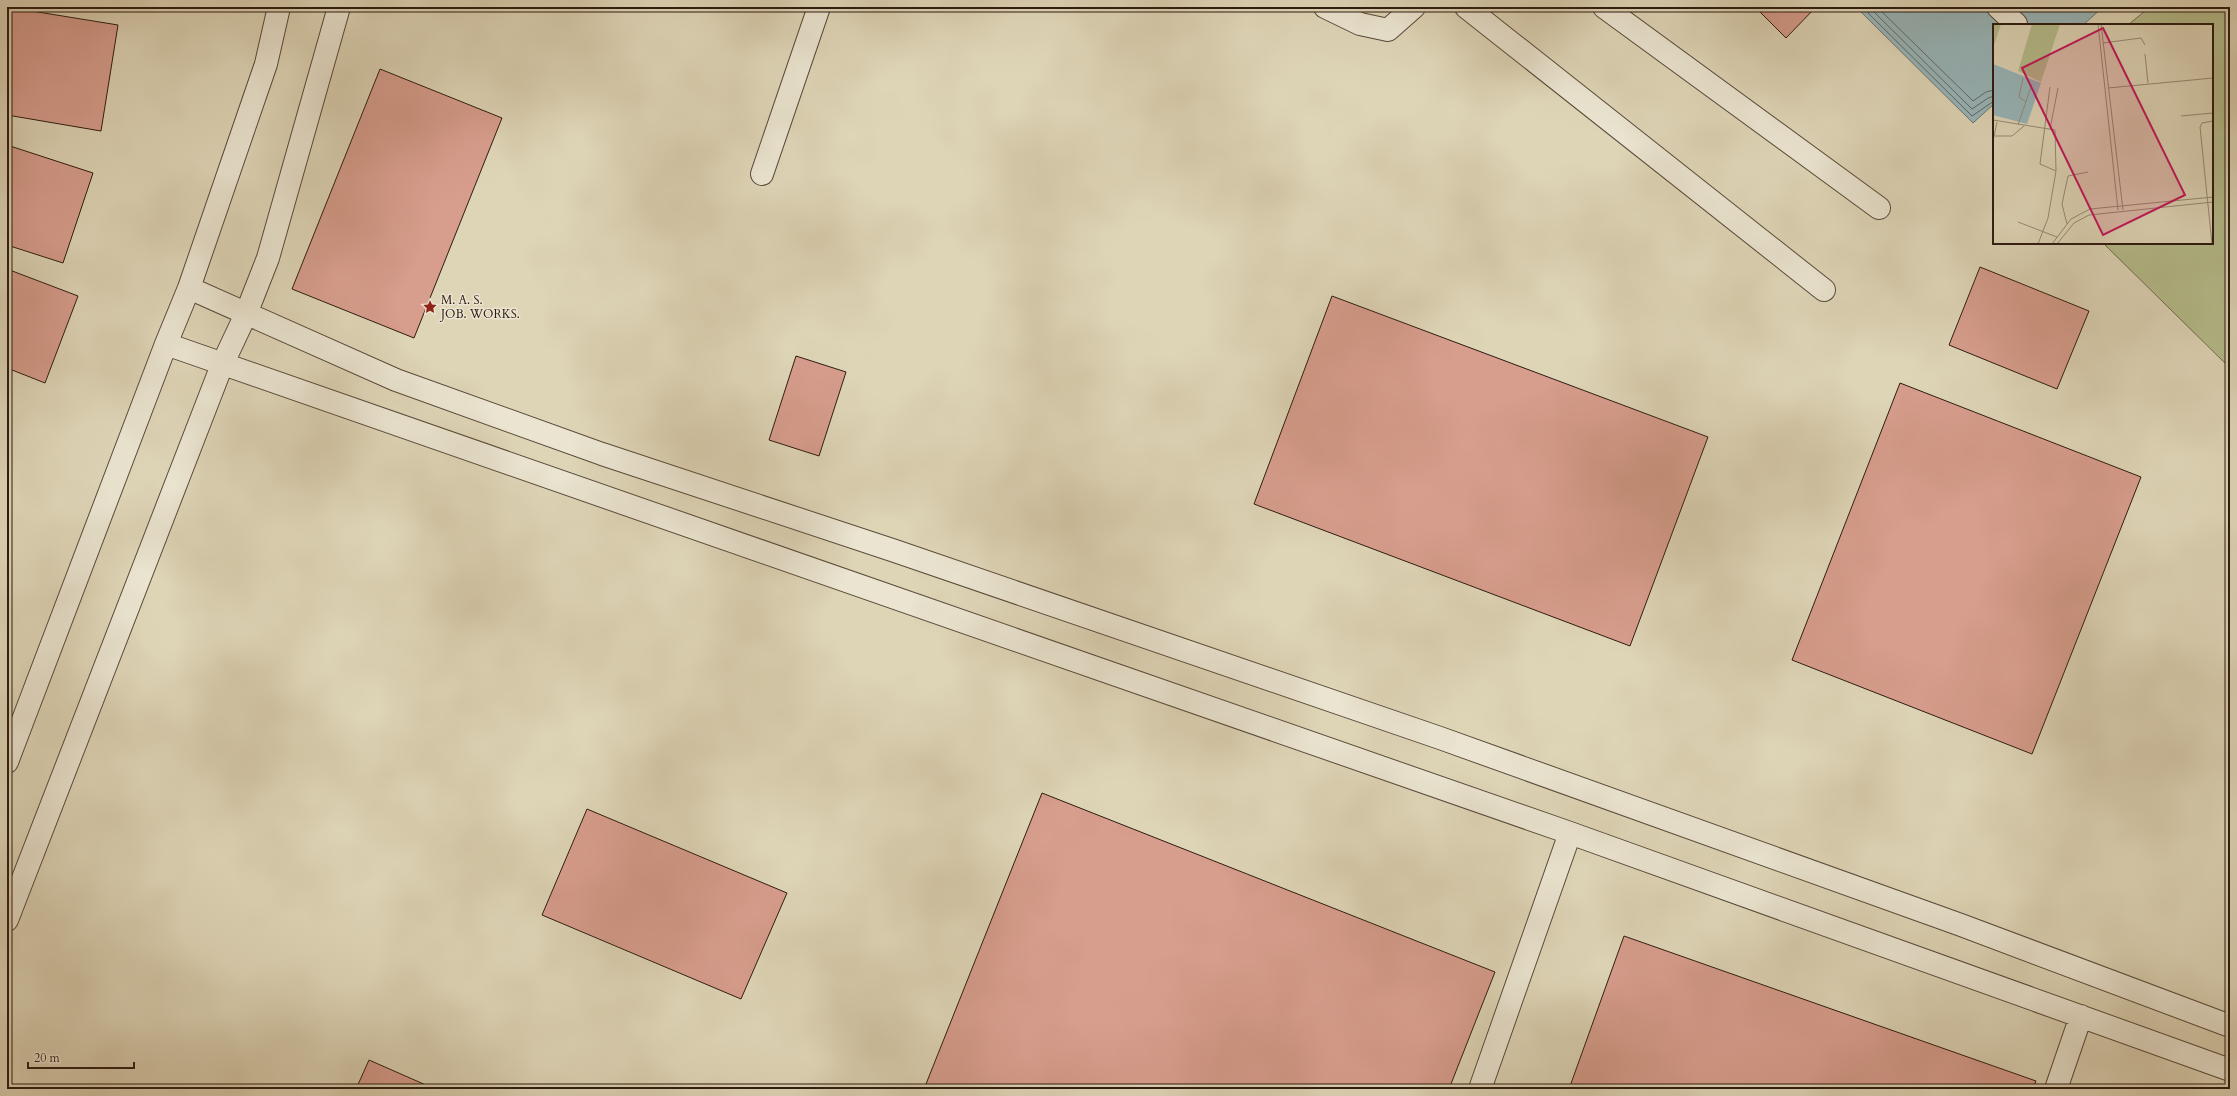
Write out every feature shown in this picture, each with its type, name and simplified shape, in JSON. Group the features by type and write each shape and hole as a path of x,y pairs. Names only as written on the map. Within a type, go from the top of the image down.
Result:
{"street":[{"path":"7,762 166,344 189,288 266,64 279,7"},
{"path":"7,920 222,365 246,314 268,258 339,7"},
{"path":"762,174 819,7"},
{"path":"1325,7 1360,24 1388,30 1414,7"},
{"path":"1466,7 1824,290"},
{"path":"1604,7 1879,208"},
{"path":"1998,7 2016,24"},
{"path":"189,288 403,382 602,454 903,553 1440,738 1961,925 2230,1026"},
{"path":"166,344 222,365 1570,833 2230,1070"},
{"path":"1480,1089 1570,833"},
{"path":"2056,1089 2081,1016"}],"green space":[{"path":"2150,7 2230,7 2230,368 2104,244 2213,244 2213,24 2129,24"}],"water":[{"path":"1856,7 2103,7 2084,24 1993,24 1993,105 1973,123"}],"building":[{"path":"7,7 118,25 101,131 7,115"},
{"path":"1755,7 1816,7 1786,38"},
{"path":"380,69 502,118 414,338 292,289"},
{"path":"7,145 93,173 63,263 7,245"},
{"path":"1980,267 2089,311 2057,389 1949,345"},
{"path":"7,269 78,296 45,383 7,368"},
{"path":"1332,296 1708,437 1630,646 1254,504"},
{"path":"796,356 846,372 819,456 769,440"},
{"path":"1900,383 2141,477 2032,754 1792,660"},
{"path":"1042,793 1495,972 1449,1089 924,1089"},
{"path":"587,809 787,893 741,999 542,915"},
{"path":"1624,936 2036,1081 2033,1089 1569,1089"},
{"path":"369,1060 435,1089 356,1089"}],"place":[{"name":"M. A. S. JOB. WORKS.","path":"430,307"}]}
